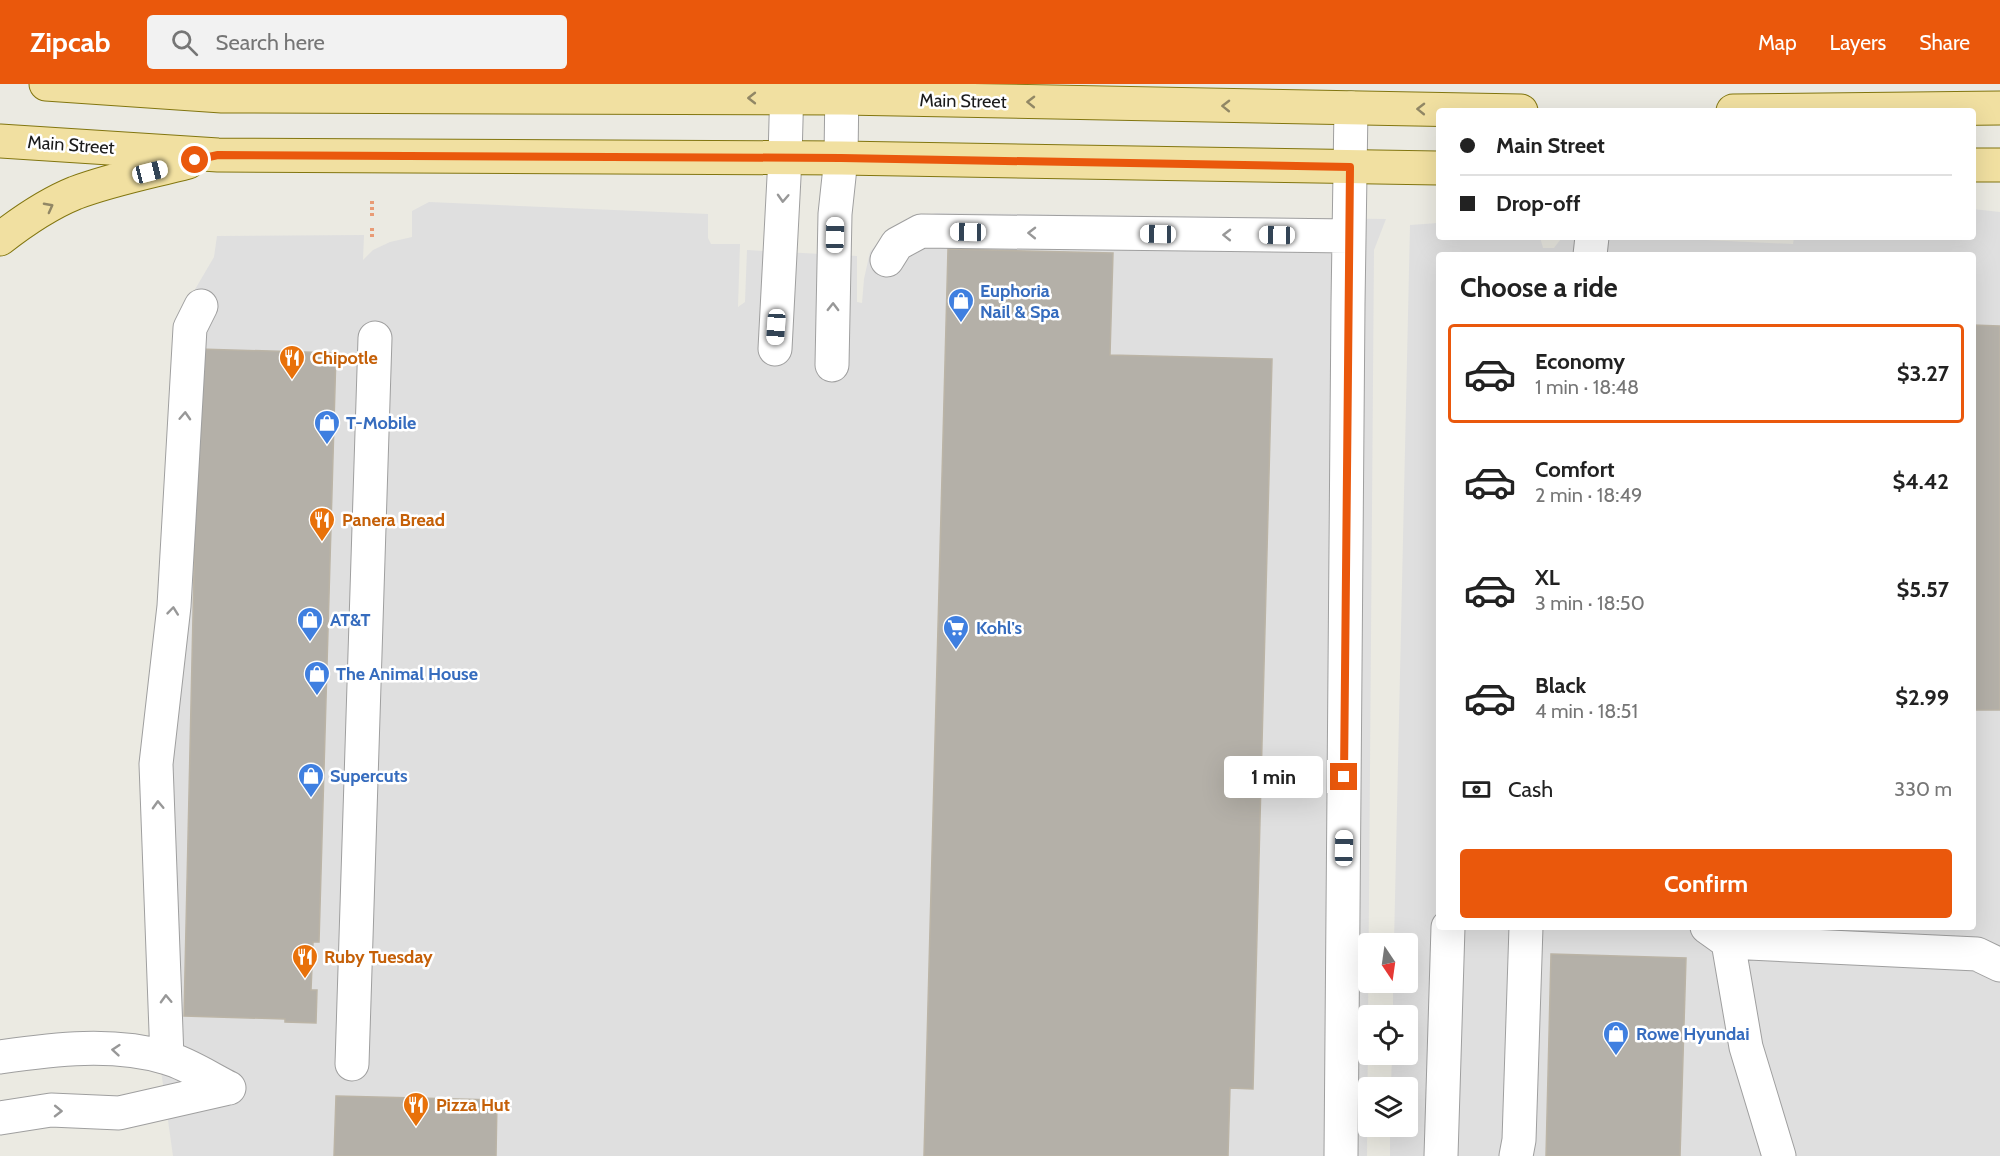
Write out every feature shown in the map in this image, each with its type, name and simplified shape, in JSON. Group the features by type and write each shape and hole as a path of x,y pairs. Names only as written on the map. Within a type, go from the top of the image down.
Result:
{"main road":[{"name":"Main Street","path":"46,84 222,96 843,91 1436,110"},
{"path":"1976,108 2000,108"},
{"name":"Main Street","path":"0,141 218,155 841,158 1436,168"},
{"path":"0,239 24,220 73,194 104,183 218,155"},
{"path":"1976,165 2000,165"}],"lane":[{"path":"775,349 785,158 786,91"},
{"path":"832,365 835,214 841,158 843,91"},
{"path":"1341,1156 1351,108"},
{"path":"886,260 897,244 921,231 1349,236"},
{"path":"168,1058 156,764 174,606 190,328 201,306"},
{"path":"352,1064 375,338"},
{"path":"1441,1156 1448,930"},
{"path":"1516,1156 1519,1140 1526,930"},
{"path":"1779,1156 1746,1047 1718,934 1977,954 2000,965"},
{"path":"0,1057 48,1051 113,1048 168,1058 230,1088 119,1113 51,1110 0,1118"}],"path":[{"path":"372,200 372,216"},
{"path":"372,225 372,237"}],"shaded area":[{"path":"429,202 708,214 708,238 711,244 740,244 738,307 745,302 747,250 857,256 857,302 862,303 870,252 885,234 909,219 937,213 1386,219 1374,250 1369,933 1358,933 1358,993 1368,993 1368,1005 1358,1005 1358,1065 1368,1065 1368,1077 1358,1077 1358,1137 1367,1137 1367,1156 173,1156 153,1013 139,762 159,642 180,315 214,257 217,236 364,235 363,260 373,250 390,242 412,237 412,211"},
{"path":"1976,209 2000,212 2000,1156 1390,1156 1390,1137 1418,1137 1418,1077 1391,1077 1392,1065 1418,1065 1418,1005 1393,1005 1393,993 1418,993 1418,933 1394,933 1410,225 1436,223 1436,240 1541,240 1543,248 1554,248 1560,240 1708,240 1793,244 1794,240 1976,240"}],"building":[{"path":"948,249 1113,253 1110,355 1272,359 1253,1089 1230,1088 1228,1156 924,1156"},
{"path":"1976,325 2000,326 2000,710 1976,710"},
{"path":"199,349 336,353 319,942 313,942 311,990 317,990 316,1023 285,1022 285,1019 184,1016"},
{"name":"Rowe Hyundai","path":"1551,954 1686,958 1680,1156 1546,1156"},
{"name":"Pizza Hut","path":"336,1096 497,1100 496,1156 334,1156"}],"place":[{"name":"Euphoria Nail & Spa","path":"961,324"},
{"name":"Chipotle","path":"292,381"},
{"name":"T-Mobile","path":"327,446"},
{"name":"Panera Bread","path":"322,543"},
{"name":"AT&T","path":"310,643"},
{"name":"Kohl's","path":"956,651"},
{"name":"The Animal House","path":"317,697"},
{"name":"Supercuts","path":"311,799"},
{"name":"Ruby Tuesday","path":"305,980"},
{"name":"Rowe Hyundai","path":"1616,1057"},
{"name":"Pizza Hut","path":"416,1128"}],"route":[{"path":"195,160 218,155 841,158 1350,167 1344,777"}]}
